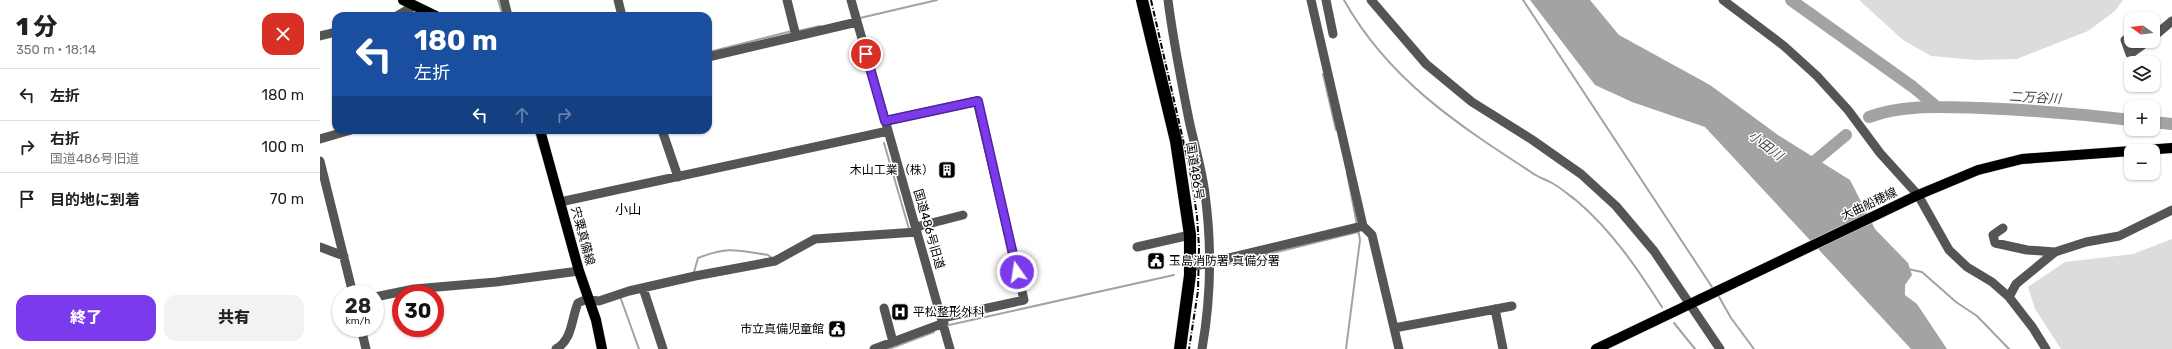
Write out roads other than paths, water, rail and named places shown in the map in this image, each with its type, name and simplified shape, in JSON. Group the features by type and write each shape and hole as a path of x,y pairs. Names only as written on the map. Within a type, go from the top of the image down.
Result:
{"highway":[{"name":"国道486号","path":"1142,0 1176,141 1190,235 1189,293 1180,349"}],"main road":[{"path":"403,0 427,12"},
{"name":"宍粟真備線","path":"541,134 579,271 590,299 602,349"},
{"name":"大曲船穂線","path":"1596,349 1914,197 1978,170 2022,159 2172,148"}],"street":[{"path":"504,0 507,12"},
{"path":"618,0 621,12"},
{"path":"787,0 795,33"},
{"name":"国道486号旧道","path":"851,0 950,349"},
{"path":"1168,0 1176,56 1205,192 1210,262 1208,309 1202,349"},
{"path":"1312,0 1363,226 1372,235 1399,349"},
{"path":"1326,0 1333,34"},
{"path":"1371,0 1426,64 1472,102 1531,139 1581,174 1616,206 1654,251 1720,349"},
{"path":"1723,0 1784,46 1817,76 1848,110 1914,197 1949,250 1967,267 1992,282 2009,297 2033,328 2046,349"},
{"path":"404,12 414,6"},
{"path":"2160,31 2172,21"},
{"path":"712,57 795,33 857,22"},
{"path":"320,36 332,33"},
{"path":"2128,48 2130,54 2138,48"},
{"path":"874,349 943,321 1024,300 978,101 885,121"},
{"path":"560,202 888,131"},
{"path":"320,139 337,134"},
{"path":"663,134 678,177"},
{"path":"320,160 351,285"},
{"path":"2009,297 2016,284 2055,252 2086,242 2119,236 2172,210"},
{"path":"556,349 568,337 574,312 578,303 590,299 599,301 643,288 775,261 815,239 917,229 963,215"},
{"path":"1190,267 1363,226"},
{"path":"2003,228 1993,235 1995,243 2027,250 2055,252"},
{"path":"1137,247 1190,235"},
{"path":"320,247 344,256"},
{"path":"384,295 414,290 496,282 579,271"},
{"path":"643,288 663,349"},
{"path":"1394,328 1512,306"},
{"path":"884,308 893,342"},
{"path":"1495,308 1503,349"},
{"path":"363,337 366,349"}],"water":[{"name":"小田川","path":"1530,0 1590,0 1619,35 1710,85 1778,135 1850,180 1875,229 1908,263 1912,275 1905,285 1905,295 1917,304 1947,349 1911,349 1705,127 1632,102 1595,85"}],"waterway":[{"path":"498,0 502,12"},
{"path":"860,18 937,0"},
{"path":"1344,0 1362,28 1381,53 1426,98 1477,136 1533,174 1562,189 1590,213 1613,237 1662,307"},
{"path":"1523,0 1714,290"},
{"name":"二万谷川","path":"1791,0 1913,87 1937,107"},
{"path":"798,31 820,26"},
{"path":"713,51 792,31"},
{"path":"1323,74 1336,130"},
{"name":"二万谷川","path":"1869,117 1896,110 1939,107 2037,111 2124,119"},
{"name":"二万谷川","path":"2160,123 2172,124"},
{"path":"536,134 540,148"},
{"name":"二万谷川","path":"1804,170 1846,135"},
{"path":"884,143 909,229"},
{"path":"1347,173 1357,225"},
{"path":"1346,349 1360,240 1358,229"},
{"path":"1220,266 1358,232"},
{"path":"694,272 698,258 725,250 768,255 772,258"},
{"path":"1908,269 1922,272 1956,302 1977,316 2009,349"},
{"path":"949,325 1174,275"},
{"path":"1718,295 1731,318 1754,349"},
{"path":"621,299 639,349"},
{"path":"1674,323 1695,349"},
{"path":"889,349 934,332"}],"railway":[{"path":"1151,0 1190,170 1197,216 1199,247 1198,291 1189,349"}],"place":[{"name":"木山工業（株）","path":"947,170"},
{"name":"玉島消防署 真備分署","path":"1156,261"},
{"name":"平松整形外科","path":"900,312"},
{"name":"市立真備児童館","path":"837,329"}],"district":[{"name":"小山","path":"628,209"}]}
